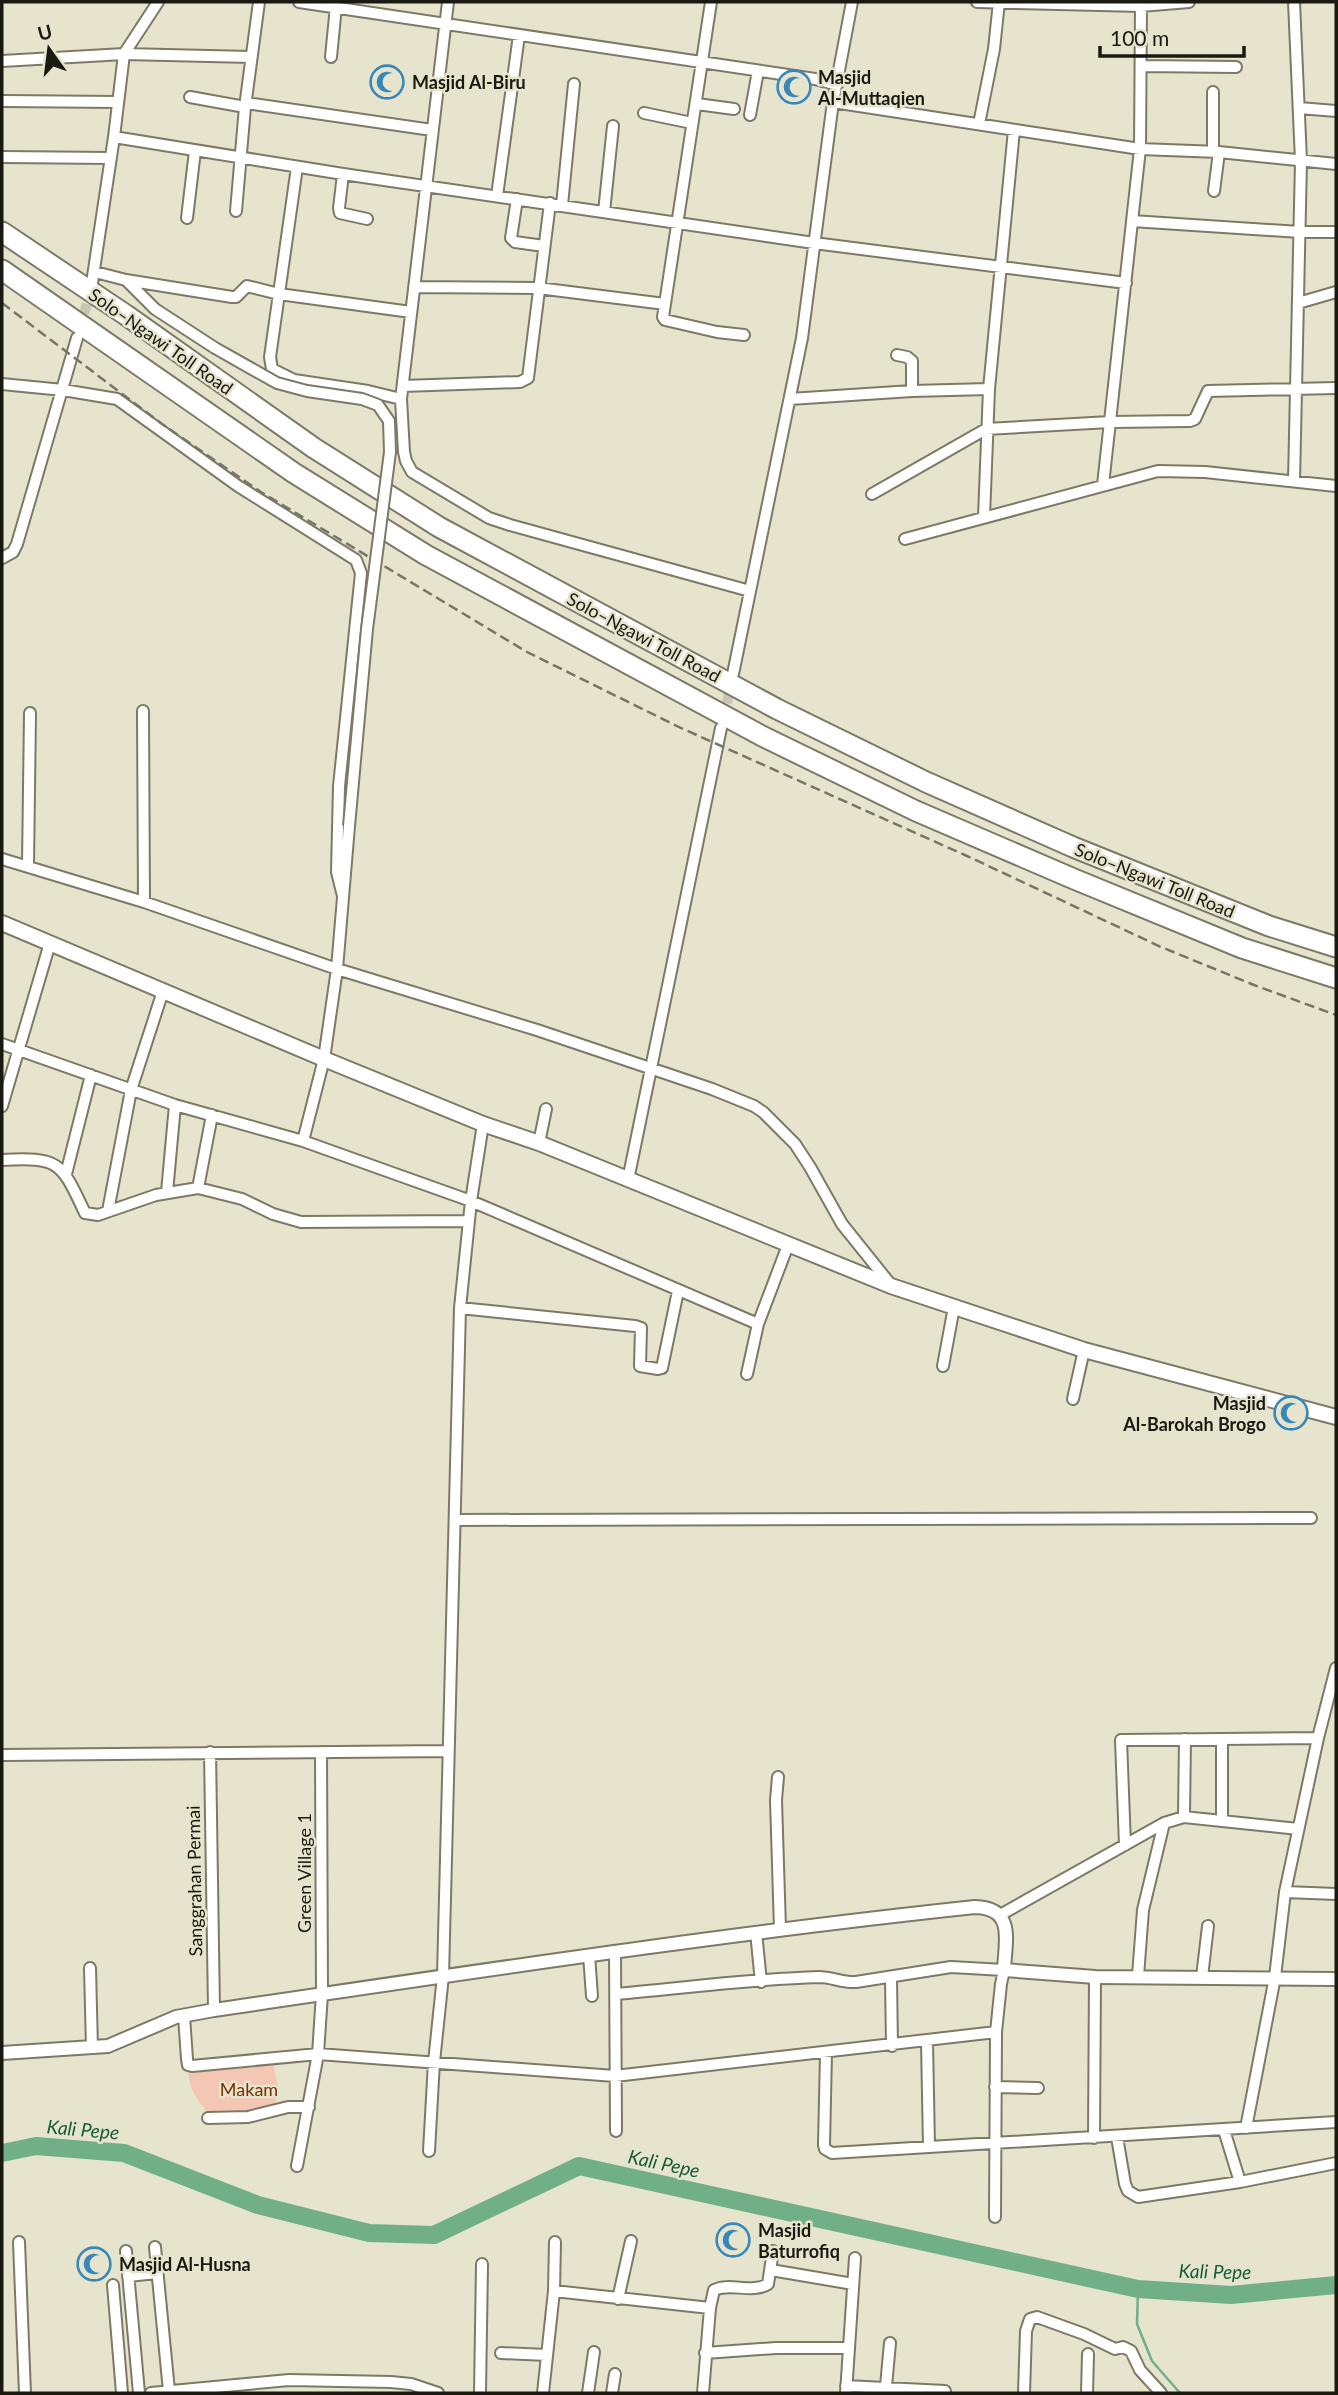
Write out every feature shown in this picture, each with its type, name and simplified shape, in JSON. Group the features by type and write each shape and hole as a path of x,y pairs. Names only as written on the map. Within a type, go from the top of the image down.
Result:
{"highway":[{"name":"Solo–Ngawi Toll Road","path":"2,232 126,315 314,448 439,527 777,709 938,787 1086,852 1269,926 1336,947"},
{"name":"Solo–Ngawi Toll Road","path":"2,270 294,473 426,555 762,736 916,811 1074,879 1242,948 1336,978"}],"main road":[{"path":"2,923 483,1124 539,1143 891,1286 1084,1350 1336,1417"}],"street":[{"path":"158,2 124,54 94,278 126,280 232,297 236,297 247,286 279,294 411,312"},
{"path":"236,211 245,105 259,2"},
{"path":"299,2 363,6 445,24 837,85"},
{"path":"448,2 401,399 406,461 412,472 489,517 510,525 750,591"},
{"path":"711,2 697,104 676,222 665,320 744,335"},
{"path":"733,674 802,338 834,102 852,2"},
{"path":"977,2 1189,2"},
{"path":"979,124 994,49 999,2"},
{"path":"1294,2 1301,161 1294,481"},
{"path":"1103,485 1140,149 1141,4"},
{"path":"331,57 336,6"},
{"path":"497,196 519,35"},
{"path":"2,61 124,54 251,57"},
{"path":"1141,66 1236,67"},
{"path":"750,115 758,71"},
{"path":"562,205 573,84"},
{"path":"1213,92 1216,152 1214,191"},
{"path":"190,97 432,130"},
{"path":"2,101 118,102"},
{"path":"834,102 1083,138 1140,149 1216,152 1336,164"},
{"path":"697,104 734,109"},
{"path":"1298,108 1336,111"},
{"path":"644,113 692,123"},
{"path":"604,212 613,126"},
{"path":"984,517 989,389 1014,130"},
{"path":"114,137 343,174 814,243 1126,283"},
{"path":"187,218 195,151"},
{"path":"2,157 111,158"},
{"path":"297,167 270,357 272,369 294,380 368,391 401,399"},
{"path":"343,174 340,213 367,219"},
{"path":"517,199 511,238 515,242 544,246"},
{"path":"403,386 520,382 528,378 550,203"},
{"path":"1132,221 1336,232"},
{"path":"126,280 155,309 215,348 277,383 307,391 362,399 378,405 389,421 390,452 367,629 337,969 324,1059 303,1141"},
{"path":"414,287 538,288 665,304"},
{"path":"1298,303 1336,292"},
{"path":"2,558 13,552 18,544 78,338"},
{"path":"897,355 912,361 912,391"},
{"path":"2,384 117,399 238,486 359,564 361,573 339,786 337,872 343,896"},
{"path":"873,494 986,429 1110,422 1190,421 1195,419 1208,391 1336,388"},
{"path":"790,398 989,389"},
{"path":"905,539 1158,471 1205,472 1336,486"},
{"path":"143,711 144,902"},
{"path":"28,865 30,713"},
{"path":"628,1180 722,728"},
{"path":"2,859 144,902 337,969 537,1030 712,1089 763,1112 795,1144 842,1224 891,1286"},
{"path":"2,1106 50,943"},
{"path":"107,1210 131,1090 163,991"},
{"path":"2,1045 175,1105 303,1141 471,1201 758,1324"},
{"path":"66,1174 91,1075"},
{"path":"167,1192 175,1105"},
{"path":"539,1143 546,1109"},
{"path":"198,1188 212,1115"},
{"path":"429,2151 434,2062 443,1976 460,1308 471,1201 483,1124"},
{"path":"2,1160 39,1159 53,1163 66,1174 85,1213 98,1215 167,1192 198,1188 242,1199 273,1214 301,1222 470,1221"},
{"path":"747,1374 758,1324 788,1245"},
{"path":"460,1308 635,1326 640,1328 640,1366 658,1370 662,1368 678,1291"},
{"path":"943,1366 954,1307"},
{"path":"1073,1399 1084,1350"},
{"path":"456,1520 1311,1518"},
{"path":"1246,2128 1275,1977 1285,1892 1336,1668"},
{"path":"1125,1845 1121,1740 1318,1738"},
{"path":"1222,1739 1222,1821"},
{"path":"1184,1817 1185,1740"},
{"path":"2,1755 448,1751"},
{"name":"Sanggrahan Permai","path":"210,1752 214,2010"},
{"name":"Green Village 1","path":"297,2166 318,2054 323,1994 321,1752"},
{"path":"778,1777 776,1800 780,1929"},
{"path":"1000,1915 1164,1823 1184,1817 1298,1829"},
{"path":"1138,1976 1143,1910 1164,1823"},
{"path":"1285,1892 1336,1894"},
{"path":"2,2053 92,2048 114,2044 154,2025 214,2010 615,1951 975,1907 993,1909 1000,1915 1005,1926 1007,1943 996,2032 995,2217"},
{"path":"1202,1977 1208,1926"},
{"path":"756,1932 761,1982"},
{"path":"615,1951 616,2131"},
{"path":"589,1955 592,1996"},
{"path":"616,1994 825,1977 847,1983 951,1967 1094,1977 1336,1979"},
{"path":"90,1968 92,2048"},
{"path":"1094,1977 1094,2138"},
{"path":"891,1978 892,2046"},
{"path":"184,2016 187,2059 188,2065 192,2066 318,2054 615,2076 996,2032"},
{"path":"927,2042 929,2147"},
{"path":"826,2053 824,2145 828,2152 839,2154 1336,2122"},
{"path":"995,2087 1038,2088"},
{"path":"208,2118 248,2117 288,2107 309,2107"},
{"path":"1224,2130 1240,2182"},
{"path":"1117,2137 1125,2184 1128,2191 1138,2197 1240,2182 1336,2163"},
{"path":"618,2299 631,2241"},
{"path":"19,2242 25,2393"},
{"path":"543,2393 554,2291 555,2242"},
{"path":"155,2247 169,2391"},
{"path":"125,2251 139,2393"},
{"path":"703,2393 713,2294 716,2288 762,2288 768,2284 773,2251"},
{"path":"855,2258 846,2390 887,2386 945,2391"},
{"path":"480,2393 482,2264"},
{"path":"771,2270 853,2284"},
{"path":"128,2276 157,2273"},
{"path":"113,2284 122,2393"},
{"path":"554,2291 710,2308"},
{"path":"1024,2393 1026,2331 1030,2319 1037,2317 1115,2348 1123,2347 1131,2351 1140,2370 1161,2393"},
{"path":"887,2386 890,2343"},
{"path":"705,2353 785,2348 849,2348"},
{"path":"588,2393 594,2352"},
{"path":"501,2353 547,2356"},
{"path":"1087,2393 1088,2354"},
{"path":"612,2393 615,2374"},
{"path":"271,2380 273,2393"},
{"path":"150,2393 271,2380 411,2384 432,2392"},
{"path":"368,2381 373,2393"}],"green space":[{"name":"Makam","path":"273,2063 278,2086 275,2107 264,2112 211,2115 202,2106 190,2084 188,2071"}],"waterway":[{"name":"Kali Pepe","path":"2,2153 36,2146 124,2153 258,2205 369,2233 434,2235 579,2166 1138,2289 1231,2295 1336,2285"},
{"path":"1138,2289 1137,2324 1152,2361 1180,2393"}],"tunnel":[{"path":"80,328 91,289"},
{"path":"724,718 731,683"}],"railway":[{"path":"2,303 162,424 261,492 527,652 681,728 967,856 1161,947 1336,1015"}],"place":[{"name":"Masjid Al-Biru","path":"387,82"},
{"name":"Masjid Al-Muttaqien","path":"794,87"},
{"name":"Masjid Al-Barokah Brogo","path":"1291,1413"},
{"name":"Masjid Baturrofiq","path":"733,2240"},
{"name":"Masjid Al-Husna","path":"94,2264"}]}
